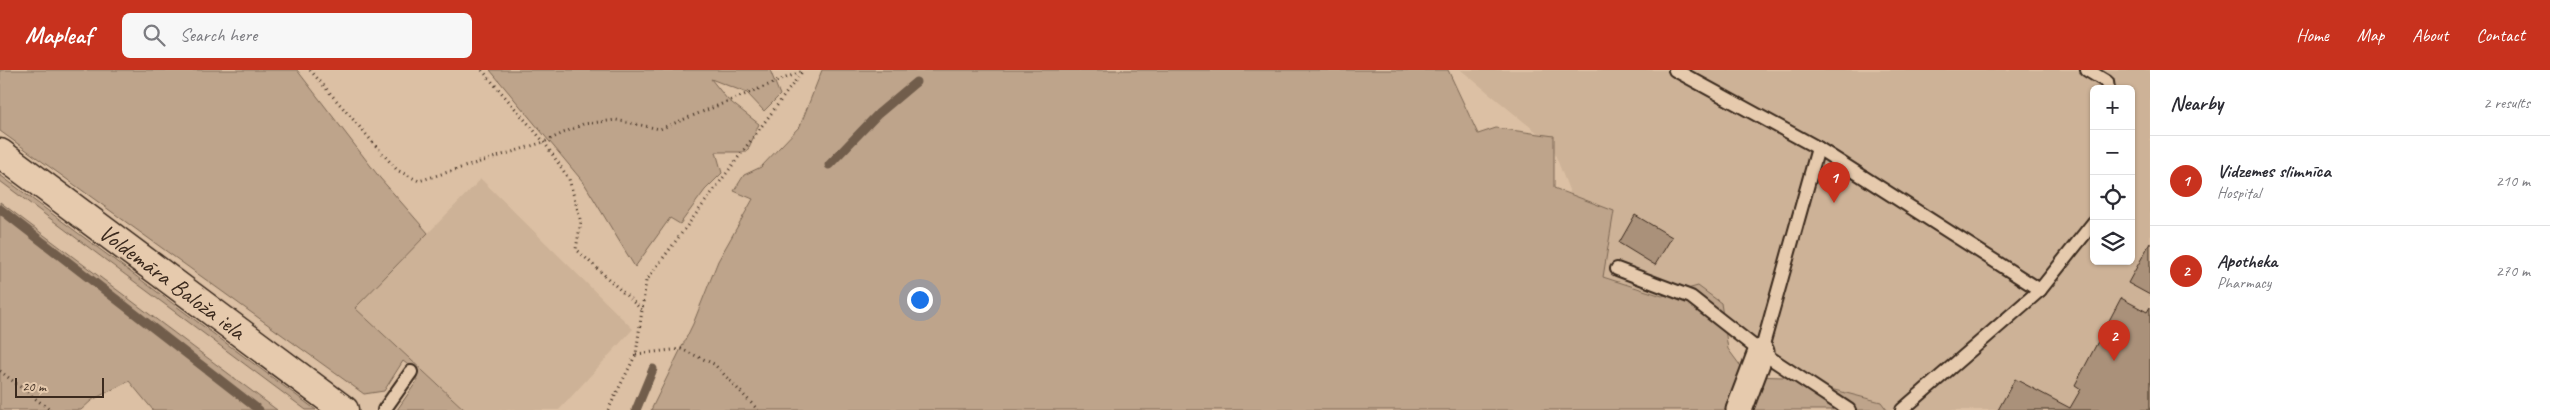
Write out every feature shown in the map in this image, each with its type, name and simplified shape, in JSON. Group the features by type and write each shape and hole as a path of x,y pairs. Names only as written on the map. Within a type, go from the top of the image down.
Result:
{"main road":[{"name":"Voldemāra Baloža iela","path":"0,153 344,410"}],"street":[{"path":"1739,410 1761,352"}],"lane":[{"path":"1675,70 1818,148 2040,290"},
{"path":"2087,70 2107,82 2107,85"},
{"path":"1761,352 1818,148"},
{"path":"1902,410 2040,290 2090,227"},
{"path":"1617,269 1691,297 1761,352 1849,410"},
{"path":"384,410 411,372"}],"path":[{"path":"310,70 397,170 419,180 544,142 583,124 616,120 660,129 803,70"},
{"path":"482,70 544,142 569,179 581,222 576,249 642,310"},
{"path":"608,410 636,354 646,281 803,70"},
{"path":"636,354 681,349 714,364 758,410"},
{"path":"0,371 50,410"}],"shaded area":[{"path":"0,70 297,70 380,178 428,233 355,308 465,410 397,410 417,381 416,371 403,361 384,391 364,394 0,131"},
{"path":"490,70 770,70 780,95 764,111 747,93 711,79 727,99 759,124 747,152 716,152 722,173 705,190 680,224 670,218 635,267 584,183"},
{"path":"822,70 1448,70 1478,134 1496,128 1554,136 1554,188 1614,211 1603,277 1662,296 1698,286 1721,303 1728,349 1748,376 1784,377 1881,402 1887,410 651,410 693,324 718,261 753,199 734,191 744,175 761,167 800,126"},
{"path":"1461,70 2150,70 2150,410 1844,410 1662,296 1603,277 1551,144"},
{"path":"0,175 316,410 306,410 0,181"},
{"path":"481,179 633,329 559,410 465,410 355,308"},
{"path":"0,202 277,410 153,410 129,381 92,400 81,410 0,410"}],"building":[{"path":"1635,215 1672,237 1655,265 1619,243"},
{"path":"2150,243 2150,295 2128,283"},
{"path":"2121,298 2147,312 2150,307 2150,410 1998,410 2015,379 2070,408 2081,389 2075,385"}],"waterway":[{"path":"829,165 878,114 916,82"},
{"path":"0,209 259,410"},
{"path":"636,410 653,369"}],"place":[{"name":"Vidzemes slimnīca","path":"1834,203"},
{"name":"Apotheka","path":"2114,361"}]}
